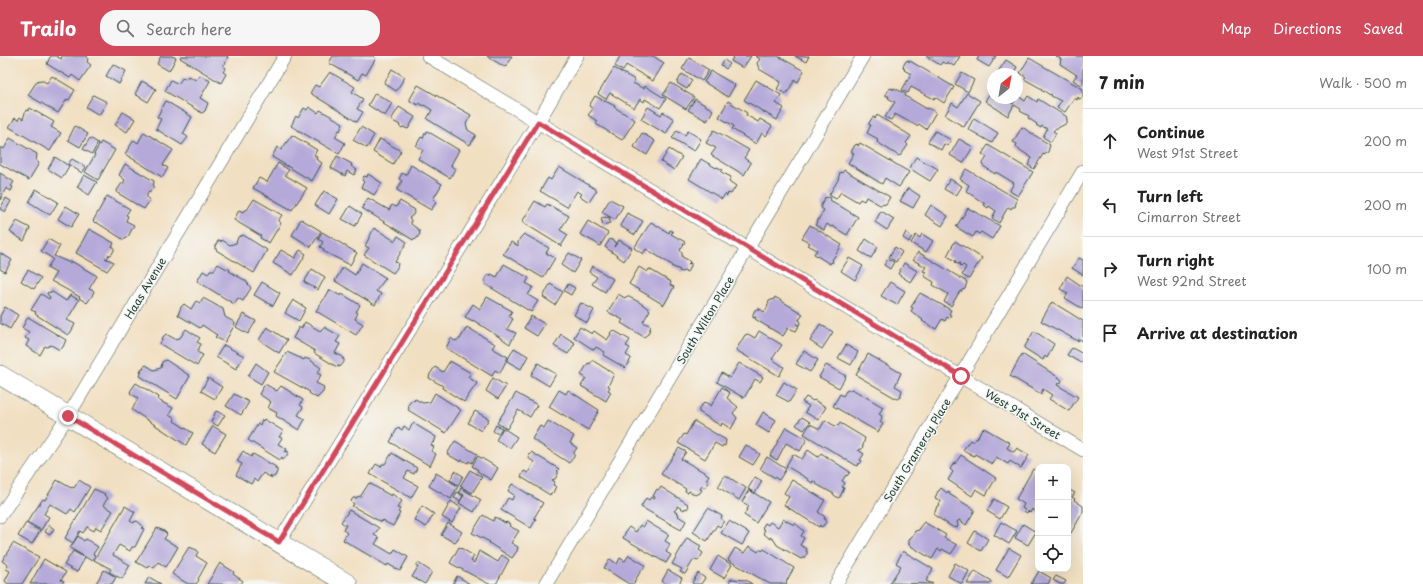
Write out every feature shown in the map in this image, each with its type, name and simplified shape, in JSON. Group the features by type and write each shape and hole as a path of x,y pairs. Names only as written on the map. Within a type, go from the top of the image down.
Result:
{"street":[{"name":"Haas Avenue","path":"0,516 68,416 285,56"},
{"name":"West 91st Street","path":"428,56 1083,450"},
{"path":"279,542 538,122 577,56"},
{"name":"South Wilton Place","path":"546,584 863,56"},
{"name":"South Gramercy Place","path":"837,584 1083,171"},
{"path":"0,375 348,584"}],"building":[{"path":"52,56 56,56 61,59 62,56 86,56 88,59 87,62 91,65 80,81 72,75 70,78 47,64"},
{"path":"161,56 172,56 176,58 169,71 157,64"},
{"path":"181,56 228,56 225,64 222,65 226,68 223,72 226,74 221,83 180,58"},
{"path":"333,56 373,56 376,58 366,75 362,73 358,80 329,63"},
{"path":"487,56 512,56 505,67"},
{"path":"620,56 653,56 664,63 653,81 626,65 623,71 615,66"},
{"path":"734,56 751,56 743,68 731,61"},
{"path":"755,56 778,56 804,71 798,82 795,80 786,94 777,89 781,82 759,69 757,63 760,59"},
{"path":"795,56 809,56 806,62"},
{"path":"926,56 960,56 954,66 947,62 946,64 942,62 940,65"},
{"path":"979,56 996,56 989,67 977,60"},
{"path":"1056,56 1083,56 1083,83 1081,85 1073,80 1077,75 1060,64 1061,59"},
{"path":"689,58 709,70 702,81 682,69"},
{"path":"1029,58 1083,89 1083,96 1079,99 1078,97 1077,100 1074,98 1065,112 1057,108 1061,101 1024,79 1026,77 1023,75 1023,68"},
{"path":"724,60 730,64 726,69 721,65"},
{"path":"909,60 909,62 910,61 954,87 944,103 935,97 934,99 911,87 908,93 902,90 911,74 904,70 905,69 903,66 906,61"},
{"path":"1006,60 1017,67 1016,68 1001,68"},
{"path":"113,64 126,71 119,84 106,76"},
{"path":"614,68 635,80 633,83 644,89 645,86 666,99 660,108 645,99 644,102 640,99 634,108 610,93 606,99 598,94"},
{"path":"392,69 405,77 396,91 384,83"},
{"path":"711,71 735,85 728,97 704,82"},
{"path":"330,72 355,87 352,92 363,99 357,109 363,112 357,122 310,93 315,85 319,87"},
{"path":"962,73 974,80 968,92 955,84"},
{"path":"682,74 692,80 687,89 677,83"},
{"path":"200,75 210,81 200,98 208,103 205,111 202,113 165,91 171,80 178,84 183,77 186,79 188,76 196,80"},
{"path":"52,76 75,90 58,113 28,95 37,81 41,80 47,83"},
{"path":"756,80 781,95 776,103 784,108 777,120 744,100"},
{"path":"142,81 156,89 148,102 135,94"},
{"path":"671,83 694,97 686,109 663,95"},
{"path":"418,85 471,115 466,124 468,130 476,135 470,145 427,119 432,110 424,105 423,106 419,103 418,105 410,101"},
{"path":"892,88 893,90 894,88 906,94 905,96 927,109 928,108 936,112 926,129 919,124 917,126 895,114 891,120 885,117 895,102 888,98 889,96 886,96 889,89"},
{"path":"375,93 392,103 385,116 368,105"},
{"path":"967,93 980,101 964,127 945,115 952,103 958,107"},
{"path":"93,95 107,102 99,115 86,107"},
{"path":"595,96 615,106 614,107 635,120 622,140 596,124 597,121 588,115 593,109 589,106"},
{"path":"1028,96 1037,102 1038,99 1067,117 1067,123 1053,131 1056,133 1051,142 1043,137 1047,129 1036,125 1037,124 1028,118 1029,116 1020,111 1021,109 1014,105 1008,116 990,104 1023,104 1023,100 1025,101"},
{"path":"695,99 713,110 707,121 688,110"},
{"path":"166,101 192,117 183,134 188,137 182,145 156,129 161,119 157,117"},
{"path":"728,101 758,122 760,119 772,126 766,136 762,133 756,144 732,129 734,126 719,117"},
{"path":"309,107 318,113 320,110 343,123 340,131 339,130 335,137 345,143 339,154 291,126 296,116 298,118 304,108 307,110"},
{"path":"399,107 415,117 408,129 402,128 399,126 400,125 391,120"},
{"path":"648,107 661,115 663,112 674,119 666,134 641,119"},
{"path":"30,108 54,122 51,127 61,133 50,151 9,127 15,118 18,120 20,117 23,119 26,110 28,111"},
{"path":"123,112 135,119 127,132 115,125"},
{"path":"877,115 911,136 906,143 908,145 901,155 899,156 877,142 878,139 867,133 871,125 869,125 869,123 872,118 874,117 875,119"},
{"path":"974,118 998,133 992,143 968,129"},
{"path":"75,126 88,134 80,147 68,140"},
{"path":"361,127 374,135 367,148 353,140"},
{"path":"1022,127 1050,145 1048,152 1044,155 1043,154 1034,169 1028,165 1032,158 1017,148 1017,144 1013,142"},
{"path":"677,130 685,135 688,131 701,139 694,151 672,138"},
{"path":"714,130 749,150 744,158 751,163 744,175 711,155 716,148 706,143"},
{"path":"427,131 459,150 451,166 455,169 450,178 418,159 423,150 416,146 421,137 423,138"},
{"path":"935,131 951,140 948,146 944,144 941,150 928,142"},
{"path":"144,132 173,150 163,165 168,168 162,177 125,154 134,140 138,143"},
{"path":"642,133 655,141 647,155 634,147"},
{"path":"292,135 317,150 314,155 317,157 316,159 322,163 312,181 272,157 277,147 281,150"},
{"path":"10,138 37,154 36,161 39,163 29,180 0,164 0,149 1,147 4,149"},
{"path":"90,138 98,143 92,154 83,149"},
{"path":"380,139 401,151 393,164 373,152"},
{"path":"959,139 973,147 963,163 950,155"},
{"path":"101,142 115,150 98,180 85,172"},
{"path":"860,143 909,172 899,187 885,178 882,184 848,163 854,153 852,153 852,150 855,145 858,144 858,146"},
{"path":"988,145 1033,172 1018,196 1010,190 1014,183 996,172 995,174 982,165 987,157 982,154"},
{"path":"669,149 682,157 674,170 661,162"},
{"path":"337,156 352,164 351,166 357,170 354,175 347,171 345,176 331,168"},
{"path":"55,157 69,166 62,178 48,169"},
{"path":"916,157 938,169 930,181 909,168"},
{"path":"72,159 86,167 82,173 68,164"},
{"path":"701,159 716,168 717,167 723,170 721,172 731,177 729,181 736,186 731,194 728,193 727,196 725,194 722,199 689,179"},
{"path":"278,163 289,170 285,175 307,188 292,210 253,188 259,178 267,182"},
{"path":"125,164 154,181 153,189 147,193 147,198 150,200 144,209 116,192 125,180 119,175"},
{"path":"411,165 442,184 433,199 436,201 431,210 397,190 402,181 399,179 402,173 406,175"},
{"path":"559,167 597,190 589,202 580,196 582,194 577,191 567,207 540,191 548,178 551,180"},
{"path":"966,169 1017,199 1015,207 1012,207 1011,209 1008,207 999,223 992,218 996,211 989,206 988,208 984,205 985,204 966,191 969,185 960,179"},
{"path":"844,170 890,197 886,204 880,205 866,197 864,201 860,199 858,202 841,192 836,199 829,195 838,180 840,172 842,173"},
{"path":"0,173 14,182 11,186 13,187 11,191 6,188 0,200"},
{"path":"368,174 382,183 374,195 361,187 364,182 362,180 364,176 367,177"},
{"path":"84,175 97,182 89,195 77,187"},
{"path":"950,179 962,186 956,196 944,189"},
{"path":"908,188 920,196 913,208 900,201"},
{"path":"36,189 58,202 50,215 29,202"},
{"path":"324,191 338,199 329,214 315,205"},
{"path":"107,196 130,209 126,215 128,216 126,221 134,225 129,235 124,240 93,221"},
{"path":"825,197 831,198 830,200 858,217 847,235 827,224 824,230 815,225 824,210 821,208 821,205"},
{"path":"6,198 11,201 5,212 0,209"},
{"path":"368,198 389,210 392,205 396,207 400,201 415,210 413,215 409,218 411,220 411,224 419,230 420,234 417,238 415,240 414,238 413,240 362,208"},
{"path":"254,199 282,215 278,221 281,223 269,243 260,238 261,236 234,220 239,210 243,212 244,210 247,210"},
{"path":"610,199 623,206 615,220 602,212"},
{"path":"535,201 545,207 547,204 569,216 560,230 568,235 561,246 522,222"},
{"path":"931,205 948,216 942,226 925,215"},
{"path":"66,206 79,214 71,227 58,219"},
{"path":"350,206 362,214 355,226 342,219"},
{"path":"968,208 1000,226 992,239 981,232 979,234 976,232 973,237 956,227"},
{"path":"881,211 894,219 887,230 875,222"},
{"path":"627,213 643,221 635,235 620,226"},
{"path":"609,217 610,223 603,225 601,218"},
{"path":"301,219 321,231 311,247 292,235"},
{"path":"17,221 30,228 24,241 10,232"},
{"path":"588,221 608,233 600,246 580,234"},
{"path":"651,222 669,233 670,230 673,232 671,234 685,242 680,250 682,257 690,262 688,264 691,263 688,271 679,271 680,270 671,266 672,265 646,249 643,254 634,248"},
{"path":"810,225 842,245 832,260 832,263 831,262 830,264 814,254 817,250 808,245 810,243 802,238"},
{"path":"374,228 395,241 398,236 407,242 395,262 398,263 397,268 393,273 364,255 369,248 365,246"},
{"path":"89,229 114,243 112,247 114,247 114,250 109,256 109,254 107,259 114,262 107,271 76,253"},
{"path":"322,232 357,253 350,265 323,251 324,249 320,247 323,242 318,239"},
{"path":"906,232 912,237 909,242 903,238"},
{"path":"524,234 549,248 546,253 555,258 543,278 503,254 511,242 518,246 520,238"},
{"path":"922,234 933,241 926,252 911,243 916,235 920,238"},
{"path":"243,235 267,250 254,273 216,250 217,248 215,249 215,246 220,240 221,242 222,240 230,245 236,243 238,237"},
{"path":"48,239 60,246 54,256 70,263 71,261 97,276 89,289 94,291 87,303 79,298 80,297 51,281 56,273 47,268 53,259 41,251"},
{"path":"610,239 616,242 614,247 619,240 632,248 624,261 605,247"},
{"path":"866,239 878,247 871,258 859,251"},
{"path":"955,241 982,258 969,279 962,275 966,267 963,265 961,267 959,265 960,263 955,263 956,261 947,256"},
{"path":"895,247 902,252 896,262 889,257"},
{"path":"281,250 295,258 300,250 306,254 293,275 273,263"},
{"path":"918,252 967,282 965,289 961,292 960,291 951,306 944,302 948,294 933,285 934,282 924,276 926,272 923,271 926,267 913,260"},
{"path":"0,253 12,260 5,272 0,269"},
{"path":"569,253 581,260 573,273 561,265"},
{"path":"849,258 863,266 855,280 841,271"},
{"path":"1079,258 1083,260 1083,275 1072,268"},
{"path":"888,259 894,262 890,269 884,265"},
{"path":"362,263 386,278 376,291 381,294 375,305 335,281 343,267 355,275"},
{"path":"904,263 917,271 910,282 898,274"},
{"path":"218,264 227,268 230,270 229,271 246,281 251,288 243,301 238,298 234,304 197,281 203,271 208,274 210,270 214,270"},
{"path":"504,264 529,278 526,283 533,287 528,295 538,301 531,312 485,284 487,276 490,276 491,274 497,277"},
{"path":"592,266 613,279 605,292 592,284 597,277 589,272"},
{"path":"639,267 647,272 649,269 671,282 670,285 674,287 664,305 629,284"},
{"path":"312,269 325,277 318,290 304,282"},
{"path":"28,270 41,278 34,289 21,281"},
{"path":"1067,276 1083,287 1083,309 1065,298 1068,293 1060,289"},
{"path":"262,282 280,293 273,306 254,295"},
{"path":"890,282 905,291 897,305 881,296"},
{"path":"550,284 563,292 555,305 543,297"},
{"path":"568,284 575,288 571,295 564,291"},
{"path":"330,290 341,296 342,294 360,305 356,312 358,313 355,319 363,324 356,335 316,311"},
{"path":"51,291 66,301 70,295 79,300 67,320 75,324 68,335 31,310 41,294 49,299 50,297 47,294"},
{"path":"920,293 951,310 949,314 951,315 949,318 947,317 945,321 942,319 936,329 922,321 923,320 911,311 913,308 911,307"},
{"path":"618,294 625,298 627,296 639,302 650,310 643,322 651,326 648,334 644,337 621,323 623,320 608,312"},
{"path":"487,297 512,311 509,316 513,319 507,329 516,333 510,344 473,320 465,317 473,304 480,309"},
{"path":"775,297 803,314 799,320 801,322 799,325 797,323 799,326 796,331 788,328 783,336 755,319 756,317 753,318 755,310 759,308 759,311 760,309 764,312 769,301"},
{"path":"203,298 223,309 225,317 235,324 225,342 215,337 217,335 202,325 200,328 178,315 184,304 191,309 196,301 200,303"},
{"path":"293,300 306,308 299,321 285,313"},
{"path":"1052,302 1083,321 1083,341 1079,339 1078,341 1041,321"},
{"path":"581,303 594,310 587,323 574,315"},
{"path":"5,307 18,315 10,329 0,323 0,316"},
{"path":"243,314 256,321 248,334 236,327"},
{"path":"531,316 545,324 537,336 524,328"},
{"path":"28,317 66,340 63,347 60,350 51,345 47,347 45,346 40,355 26,346 29,340 25,338 29,332 22,328"},
{"path":"305,322 320,331 324,327 340,336 336,342 340,344 335,353 344,359 341,366 338,367 338,365 337,367 314,353 315,351 293,338 299,327 301,329"},
{"path":"820,324 833,332 822,349 810,341"},
{"path":"267,327 287,340 279,353 259,340"},
{"path":"467,327 495,344 492,348 508,357 500,373 495,370 492,376 446,348 451,338 455,341 460,339"},
{"path":"580,327 592,334 594,331 607,340 613,330 630,340 626,346 630,348 626,355 631,358 628,365 625,368 603,355 605,352 596,347 594,350 574,337"},
{"path":"186,329 200,338 197,342 201,344 197,352 203,355 197,366 160,344 166,334 175,339 180,338"},
{"path":"759,331 782,345 772,359 784,367 779,376 736,350 745,335 748,334 755,338"},
{"path":"1034,331 1054,344 1047,358 1045,356 1043,360 1024,348"},
{"path":"561,334 575,343 568,354 554,346"},
{"path":"224,345 244,356 236,369 216,357"},
{"path":"846,345 858,352 851,365 838,358"},
{"path":"514,348 528,356 521,369 507,361"},
{"path":"1072,348 1083,354 1083,360 1081,363 1067,355"},
{"path":"804,351 818,360 810,372 796,364"},
{"path":"287,352 304,360 305,358 310,360 321,368 317,373 321,375 316,383 324,387 323,392 317,398 309,393 310,392 274,372"},
{"path":"868,354 901,373 895,386 902,390 900,398 897,399 856,375"},
{"path":"1022,354 1061,379 1062,381 1060,384 1058,383 1057,385 1078,397 1069,411 1049,399 1052,395 1043,389 1041,394 1010,376"},
{"path":"166,360 190,376 177,399 140,376 140,372 142,372 140,371 142,368 144,369 143,367 146,365 154,370 161,368 162,362"},
{"path":"592,360 614,374 608,386 610,387 608,390 611,392 606,401 581,386 586,378 581,375 588,363 590,364"},
{"path":"450,361 471,373 468,377 477,383 464,402 442,388 443,386 429,378 435,367 443,372"},
{"path":"256,363 268,372 261,384 248,376"},
{"path":"538,363 556,374 549,386 531,375"},
{"path":"739,363 763,377 760,382 755,379 744,398 717,382 722,373 730,378"},
{"path":"826,365 846,376 839,388 819,377"},
{"path":"208,378 222,387 215,399 201,391"},
{"path":"493,378 506,386 498,399 486,391"},
{"path":"784,382 797,390 789,402 776,395"},
{"path":"136,383 159,397 158,400 173,408 169,415 175,419 174,421 193,433 186,445 132,410 138,398 130,393"},
{"path":"265,384 277,391 281,386 303,400 300,405 303,407 298,415 305,419 299,430 276,416 277,413 268,408 271,402 259,394"},
{"path":"722,387 730,393 727,398 738,407 733,413 737,418 731,429 722,423 721,426 699,412 699,408 705,402 711,406"},
{"path":"852,389 883,407 879,414 882,418 880,422 883,424 878,432 833,406 840,394 843,396 846,391"},
{"path":"559,390 566,394 568,390 599,410 588,430 549,407"},
{"path":"435,393 461,410 446,433 408,410 410,407 409,408 408,405 411,401 414,401 415,399 423,403 430,402"},
{"path":"516,393 537,405 530,417 518,410 507,429 497,423"},
{"path":"234,394 249,402 241,415 226,406"},
{"path":"806,397 826,407 818,420 805,412 809,406 802,402"},
{"path":"216,411 225,415 218,426 211,422"},
{"path":"475,411 489,419 481,431 468,423"},
{"path":"763,412 776,420 769,433 756,425"},
{"path":"802,417 810,422 804,430 796,425"},
{"path":"264,419 283,431 279,437 282,438 278,444 287,449 285,452 288,451 288,454 283,460 282,457 280,460 248,440 258,424 260,425"},
{"path":"825,420 835,426 838,426 840,423 865,438 862,449 858,450 864,454 860,460 862,461 860,464 858,463 857,466 804,434 810,424 820,429"},
{"path":"548,421 574,436 570,443 577,448 574,452 574,457 569,463 532,439 540,426 544,428"},
{"path":"694,421 726,440 725,446 723,445 722,447 715,443 705,459 678,443 684,434 686,435"},
{"path":"413,423 436,437 434,443 433,442 431,445 434,447 431,451 436,454 430,466 390,442 397,429 399,428 402,430 404,426 409,430"},
{"path":"496,425 502,428 498,434 493,431"},
{"path":"213,426 226,434 215,452 202,444"},
{"path":"786,427 807,439 800,451 786,443 777,460 770,456"},
{"path":"503,428 517,437 510,448 496,440"},
{"path":"984,428 1010,443 1007,448 1014,452 1017,448 1029,455 1021,468 1010,461 1008,464 996,457 992,464 975,454 974,456 963,450 970,440 973,442 977,439 980,432"},
{"path":"455,441 477,454 472,463 462,460 461,462 447,454"},
{"path":"746,445 760,454 753,465 739,457"},
{"path":"679,448 686,452 681,459 709,475 706,480 709,481 705,488 702,486 700,489 702,490 699,494 698,493 696,495 689,491 688,493 685,491 686,489 661,474"},
{"path":"808,450 818,457 821,453 850,472 842,481 845,483 842,487 844,488 840,497 838,498 813,481 812,483 786,466 793,454 802,459"},
{"path":"243,451 251,457 253,454 276,467 274,469 277,469 275,476 271,478 271,476 270,477 263,473 257,482 254,479 251,484 236,475 242,464 237,461"},
{"path":"531,452 559,469 555,479 552,480 555,482 553,485 556,486 553,493 552,492 550,495 521,477 524,471 528,473 534,462 528,458 529,453 530,454"},
{"path":"392,453 417,468 414,474 408,471 404,478 418,486 411,498 370,474 376,464 381,467 382,464 385,464"},
{"path":"961,455 996,478 986,495 976,489 972,496 948,480 953,472 950,469"},
{"path":"478,456 498,468 491,480 472,466"},
{"path":"767,457 786,469 779,480 760,469"},
{"path":"1033,469 1035,470 1035,513 1032,509 1030,513 1028,511 1027,513 1024,511 1025,510 1022,508 1024,504 1016,499"},
{"path":"470,470 482,477 472,493 460,486"},
{"path":"455,471 463,476 458,485 450,480"},
{"path":"436,473 458,486 451,499 429,486"},
{"path":"725,475 746,488 739,500 718,487"},
{"path":"755,477 762,481 755,493 748,489"},
{"path":"57,480 71,488 74,488 79,480 90,487 75,512 71,509 67,514 50,504 44,514 49,517 41,530 27,522 43,499 45,500"},
{"path":"792,480 825,500 818,512 825,517 824,519 826,519 823,526 821,527 820,525 819,527 784,505 789,497 784,493"},
{"path":"369,483 391,496 392,494 402,501 397,508 400,509 398,512 400,513 393,526 383,520 381,522 352,506 354,504 351,501 353,498 357,498 358,496 360,497"},
{"path":"512,484 543,503 534,518 536,519 531,528 501,510 508,498 512,500 514,495 508,491"},
{"path":"661,487 689,506 684,510 677,506 674,511 679,514 678,516 686,521 681,530 641,507 646,498 649,500 651,497 654,499 655,497 653,496 657,489 659,490"},
{"path":"461,488 481,500 474,512 459,503 464,495 459,492"},
{"path":"941,488 947,493 948,491 950,492 949,494 975,510 966,525 959,520 957,522 957,528 954,528 934,515 937,506 940,505 939,504 941,501 935,498"},
{"path":"94,489 105,494 104,495 108,498 103,505 113,511 101,530 96,527 94,531 87,527 83,533 80,531 73,543 65,538"},
{"path":"749,490 769,502 756,523 744,515 749,506 742,502"},
{"path":"1071,491 1075,493 1072,497 1075,499 1074,500 1083,506 1083,512 1071,533"},
{"path":"457,492 463,496 460,501 454,498"},
{"path":"994,499 1007,507 1000,519 987,511"},
{"path":"451,501 461,508 452,523 442,517"},
{"path":"125,506 135,512 130,521 134,523 137,521 143,527 141,528 144,529 135,547 132,547 130,551 119,545 113,555 130,565 122,579 109,572 111,569 94,560"},
{"path":"422,506 434,514 426,527 414,520"},
{"path":"708,508 722,516 721,519 724,521 720,527 717,525 707,541 693,532"},
{"path":"349,510 379,528 374,535 379,538 375,544 392,554 395,549 408,557 400,571 388,564 387,566 343,540 347,533 343,530 346,525 341,522"},
{"path":"483,515 493,521 495,517 505,523 510,524 509,526 519,531 511,543 518,547 512,558 489,543 490,542 472,533"},
{"path":"783,519 794,525 795,523 804,531 801,536 804,538 800,545 807,549 805,558 801,559 777,545 774,540 770,537 770,539 763,533 765,530 762,528 765,523 768,525 770,522 778,527"},
{"path":"646,521 669,535 665,541 670,544 666,552 671,555 666,563 623,538 629,527 636,532 640,525 643,527"},
{"path":"729,521 749,533 742,545 721,533"},
{"path":"924,522 946,535 944,538 957,545 951,554 942,549 941,551 938,549 932,559 909,545 909,540 914,535 915,531 919,530"},
{"path":"1001,522 1017,531 1009,544 994,535"},
{"path":"26,523 40,531 32,544 18,536"},
{"path":"448,523 462,532 455,543 441,535"},
{"path":"1023,524 1035,531 1028,545 1015,538"},
{"path":"49,525 54,529 50,535 45,532"},
{"path":"157,528 167,534 164,539 178,547 166,567 158,562 154,568 149,565 147,568 136,562"},
{"path":"975,531 988,539 981,551 968,543"},
{"path":"78,536 84,541 86,539 98,547 93,554 95,555 92,561 70,548"},
{"path":"687,538 701,546 699,550 703,553 698,561 694,559 685,574 680,572 682,569 672,564"},
{"path":"13,543 39,557 22,584 8,584 5,581 10,571 6,569 8,565 2,561"},
{"path":"749,546 758,552 760,549 762,551 764,549 794,568 786,584 770,584 728,560 735,548 744,553"},
{"path":"189,547 197,550 198,552 196,556 207,563 196,584 188,584 172,574"},
{"path":"459,547 474,556 471,561 474,563 479,551 498,562 502,555 509,560 496,584 489,584 450,563"},
{"path":"1009,548 1021,555 1008,577 996,570"},
{"path":"73,551 85,558 77,572 64,565"},
{"path":"903,551 933,569 926,581 933,584 890,583 901,566 896,563"},
{"path":"629,555 645,565 634,584 629,584 604,568 610,559 617,564 620,558 625,561"},
{"path":"718,556 732,565 724,578 710,570"},
{"path":"44,559 66,572 61,580 64,581 62,584 30,584"},
{"path":"220,563 234,572 233,574 243,581 241,584 207,584"},
{"path":"418,563 432,572 425,584 412,577 418,567 416,566"},
{"path":"955,563 969,571 962,584 948,576"},
{"path":"104,570 116,577 112,584 96,583"},
{"path":"668,570 682,578 679,584 666,584 662,581"},
{"path":"975,571 992,581 990,584 967,584"},
{"path":"1038,572 1051,578 1048,584 1031,584"},
{"path":"698,573 705,578 701,584 694,584 692,583"},
{"path":"457,576 470,584 453,584"},
{"path":"1056,576 1066,581 1064,584 1060,584 1053,580"},
{"path":"149,577 161,584 145,584"},
{"path":"731,579 746,580 752,584 728,584"}],"route":[{"path":"68,416 279,542 538,122 961,376"}]}
